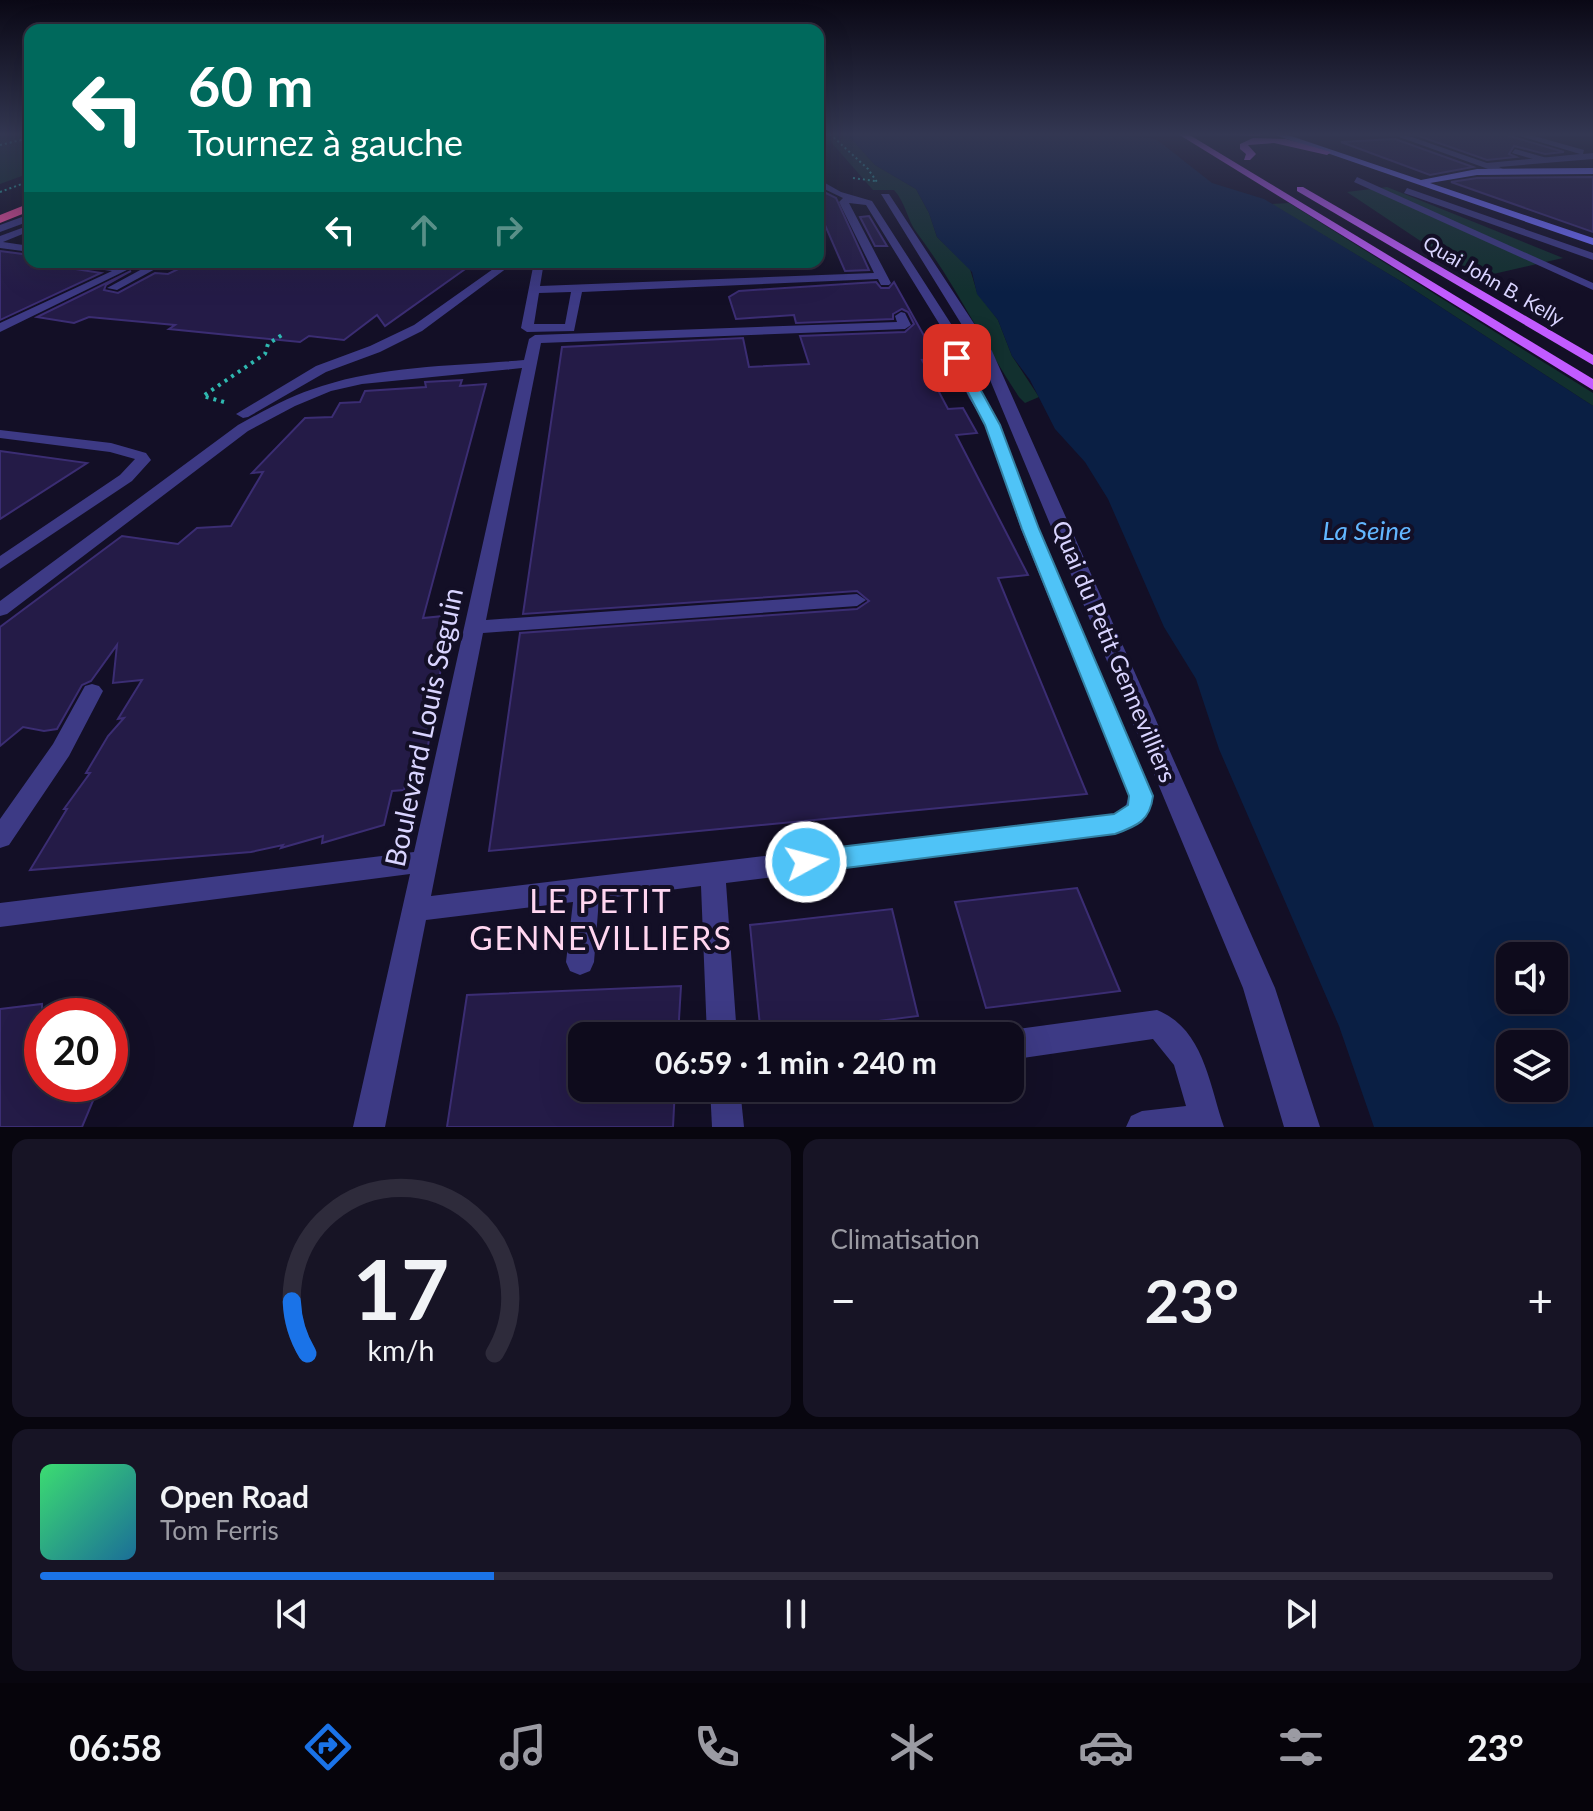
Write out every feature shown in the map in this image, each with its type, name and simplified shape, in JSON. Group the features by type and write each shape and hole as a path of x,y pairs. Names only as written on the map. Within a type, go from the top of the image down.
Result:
{"highway":[{"path":"0,204 24,195"},
{"path":"0,219 24,209"}],"main road":[{"name":"Quai John B. Kelly","path":"1281,187 1593,385"},
{"name":"Quai John B. Kelly","path":"1296,187 1593,361"},
{"path":"1428,187 1593,242"}],"street":[{"name":"Quai du Petit Gennevilliers","path":"880,188 985,351 1259,988 1302,1127"},
{"path":"0,229 24,219"}],"lane":[{"path":"415,910 1115,824 1133,817 1140,808 1141,796 1030,529 993,425 976,398 947,338 949,330 869,203 825,187"},
{"path":"865,187 880,188"},
{"path":"1372,187 1593,287"},
{"path":"1399,188 1593,257"},
{"path":"536,290 793,275 883,280 844,202 850,198"},
{"path":"1526,233 1555,229"},
{"path":"0,243 24,231"},
{"path":"0,243 24,248"},
{"path":"0,256 24,258"},
{"path":"0,328 124,269 116,268"},
{"path":"0,342 151,268"},
{"path":"243,414 321,369 375,349 418,328 502,268"},
{"path":"538,268 527,328 570,328 577,289"},
{"name":"Boulevard Louis Seguin","path":"369,1127 535,339 905,325 901,316"},
{"path":"0,610 243,428 263,417 338,386 395,376 530,363"},
{"path":"0,434 111,448 141,456 143,460 126,478 0,564"},
{"path":"475,627 857,600"},
{"path":"0,838 61,750 92,691"},
{"path":"0,915 425,861"},
{"path":"713,873 721,1022"},
{"path":"580,962 587,889"},
{"path":"1024,1043 1157,1024 1171,1031 1184,1048 1206,1123 1142,1127"},
{"path":"726,1102 728,1127"}],"path":[{"path":"224,402 203,396 265,354 268,344 285,333"}],"green space":[{"path":"870,187 916,189 937,237 970,269 977,292 998,320 1012,356 1039,397 1025,403 1019,397 914,228 894,190 873,190"},
{"path":"1387,187 1563,258 1476,278 1347,192"},
{"path":"1289,203 1593,393 1593,406 1402,282 1271,204"}],"water":[{"name":"La Seine","path":"912,187 1224,187 1264,199 1402,282 1593,406 1593,1127 1374,1127 1339,1026 1219,749 1196,679 1164,627 1108,499 1085,462 1055,429 1030,380 1012,356 998,320 977,294 972,272 937,237 929,213"}],"building":[{"path":"1464,187 1593,187 1593,232"},
{"path":"824,192 836,198 869,270 845,271 824,223"},
{"path":"869,216 887,246 875,246 860,217"},
{"path":"0,251 24,254 24,268 69,268 101,273 0,320"},
{"path":"180,268 467,268 385,326 377,315 344,340 309,336 300,342 169,329 175,325 89,317 74,323 37,317 131,271 106,285 104,290 118,293 155,273 168,274"},
{"path":"876,282 881,288 889,288 894,282 937,359 922,360 948,409 963,408 977,433 956,435 1028,575 998,578 1087,794 489,851 520,633 857,609 869,601 857,591 523,614 562,347 743,338 749,367 809,364 800,336 905,332 914,324 908,312 902,309 893,314 893,319 796,323 794,315 736,319 729,297 739,291"},
{"path":"462,380 460,386 486,384 423,618 454,615 433,703 437,702 427,750 414,751 404,790 392,791 384,825 322,843 323,836 281,848 283,845 251,852 30,870 67,809 64,809 90,773 86,773 108,736 124,718 118,719 142,680 113,683 117,645 91,681 82,685 57,729 44,731 23,727 0,746 0,627 122,536 178,544 197,528 231,526 263,472 252,473 305,418 332,417 340,403 360,402 365,391 426,387 425,382"},
{"path":"0,451 87,463 0,519"},
{"path":"1077,888 1120,991 986,1008 955,902"},
{"path":"892,909 918,1016 871,1022 760,1022 750,925"},
{"path":"681,986 679,1022 568,1022 568,1102 674,1102 673,1127 447,1127 467,995"},
{"path":"24,1006 24,1102 92,1102 82,1127 0,1127 0,1009"}],"district":[{"name":"LE PETIT GENNEVILLIERS","path":"601,918"}],"route":[{"path":"806,862 1115,824 1133,817 1140,808 1141,796 1030,529 993,425 957,358"}]}
